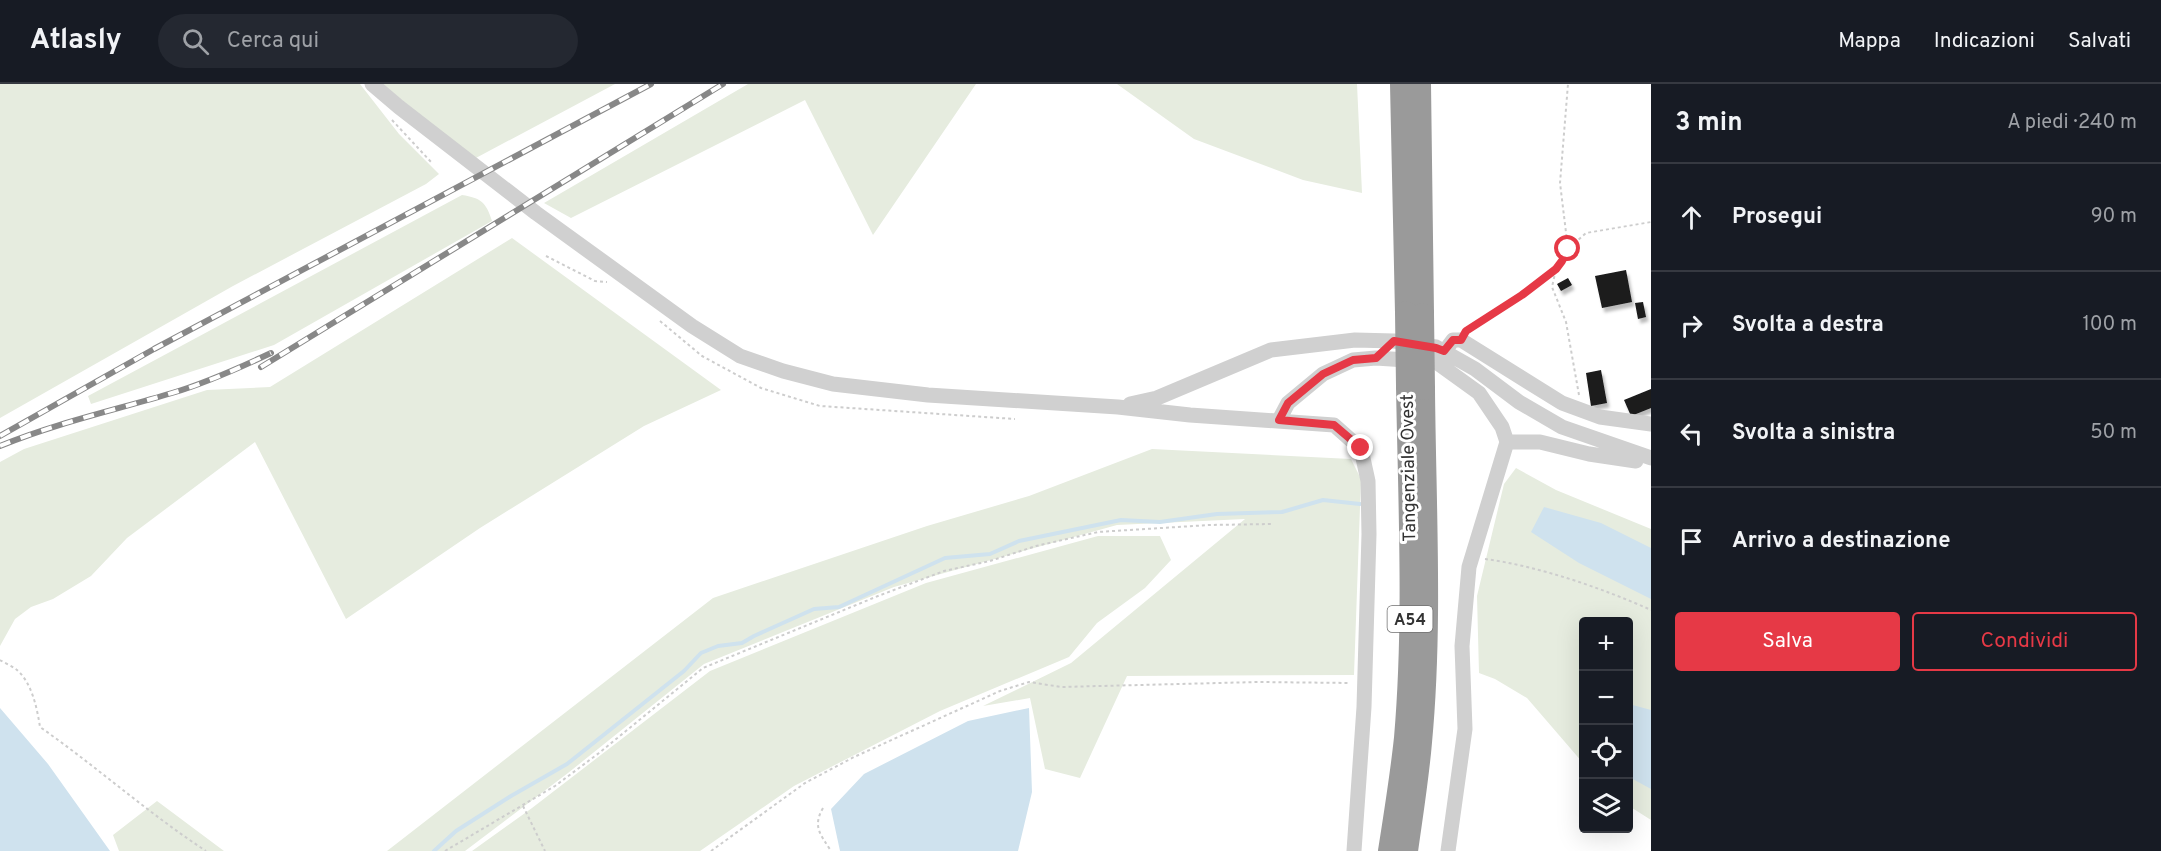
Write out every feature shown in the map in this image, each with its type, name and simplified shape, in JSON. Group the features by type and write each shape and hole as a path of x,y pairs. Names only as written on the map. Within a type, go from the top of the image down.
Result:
{"highway":[{"name":"Tangenziale Ovest","path":"1401,84 1426,555 1421,741 1407,851"},
{"name":"Tangenziale Ovest","path":"1414,313 1420,84"},
{"name":"Tangenziale Ovest","path":"1389,851 1398,794 1408,682 1416,388"}],"street":[{"path":"372,84 471,163 636,285 692,326 740,356 793,374 833,384 928,395 1118,407 1334,425 1361,448 1368,481 1365,684 1354,851"},
{"path":"1118,407 1157,398 1271,350 1355,340 1394,341 1444,351 1475,369 1519,402 1562,427 1651,460"},
{"path":"1444,351 1453,340 1461,340 1550,396 1581,410 1600,417 1651,424"},
{"path":"1376,358 1394,341"},
{"path":"1279,420 1288,403 1323,374 1353,360 1376,358 1436,362 1479,393 1502,427 1507,442 1474,558 1469,567 1462,646 1465,729 1448,851"},
{"path":"1177,390 1178,403 1190,414"},
{"path":"1507,442 1540,442 1589,454 1651,460"}],"path":[{"path":"1568,84 1560,183 1568,249"},
{"path":"387,113 401,132 432,164"},
{"path":"1461,340 1466,331 1522,295 1556,269 1568,249 1586,233 1651,222"},
{"path":"546,256 595,281 636,285"},
{"path":"1556,269 1552,287 1566,322 1581,410"},
{"path":"445,851 555,786 704,668 878,596 944,571 1098,532 1209,525 1271,524"},
{"path":"1474,558 1514,563 1622,597 1651,610"},
{"path":"0,660 17,670 26,681 36,707 40,727 81,756 165,824 206,851"},
{"path":"711,851 806,783 854,757 1000,691 1029,682 1061,687 1258,682 1365,684"},
{"path":"523,806 545,851"},
{"path":"823,808 817,819 819,831 831,851"}],"shaded area":[{"path":"0,84 360,84 399,134 439,174 426,184 233,286 0,418"},
{"path":"382,84 615,84 474,159"},
{"path":"748,84 976,84 873,235 805,100 571,218 544,203"},
{"path":"1117,84 1357,84 1362,193 1303,180 1194,139"},
{"path":"462,195 482,202 492,221 274,345 91,404 88,396"},
{"path":"512,238 721,390 644,426 480,528 346,619 255,442 127,538 91,576 53,599 31,607 15,619 0,646 0,462 24,449 207,390 270,387"},
{"path":"1152,449 1351,459 1361,479 1354,675 1127,676 1080,778 1045,769 1030,698 983,706 1071,663 1245,519 1117,525 894,587 704,664 568,773 465,851 387,851 713,598 927,526 1029,496"},
{"path":"1516,468 1556,490 1651,529 1651,820 1633,809 1633,617 1579,617 1579,758 1527,698 1495,679 1479,673 1477,596 1504,484"},
{"path":"1098,536 1160,536 1171,560 1145,588 1097,623 1069,657 940,711 794,786 700,851 472,851 532,808 710,671 926,583"},
{"path":"157,801 224,851 119,851 113,835"}],"water":[{"path":"1544,507 1601,523 1651,548 1651,599 1579,563 1531,532"},
{"path":"1633,705 1651,710 1651,789 1633,779"},
{"path":"0,708 48,764 110,851 0,851"},
{"path":"1029,708 1032,792 1018,851 840,851 831,809 864,774 968,721"}],"building":[{"path":"1626,270 1632,302 1602,308 1595,276"},
{"path":"1568,278 1572,285 1561,291 1557,284"},
{"path":"1643,302 1646,317 1638,319 1635,303"},
{"path":"1601,370 1607,403 1591,406 1586,373"},
{"path":"1651,389 1651,408 1631,416 1624,400"}],"waterway":[{"path":"434,851 456,831 567,764 684,671 701,653 718,646 742,643 814,609 839,607 945,558 990,554 1019,541 1121,520 1160,522 1217,514 1282,512 1323,500 1360,504"}],"railway":[{"path":"0,436 154,349 651,84"},
{"path":"261,367 723,84"},
{"path":"0,446 64,424 185,389 271,353"}],"route":[{"path":"1361,448 1334,425 1279,420 1288,403 1323,374 1353,360 1376,358 1394,341 1444,351 1453,340 1461,340 1466,331 1522,295 1556,269 1568,249"}]}
